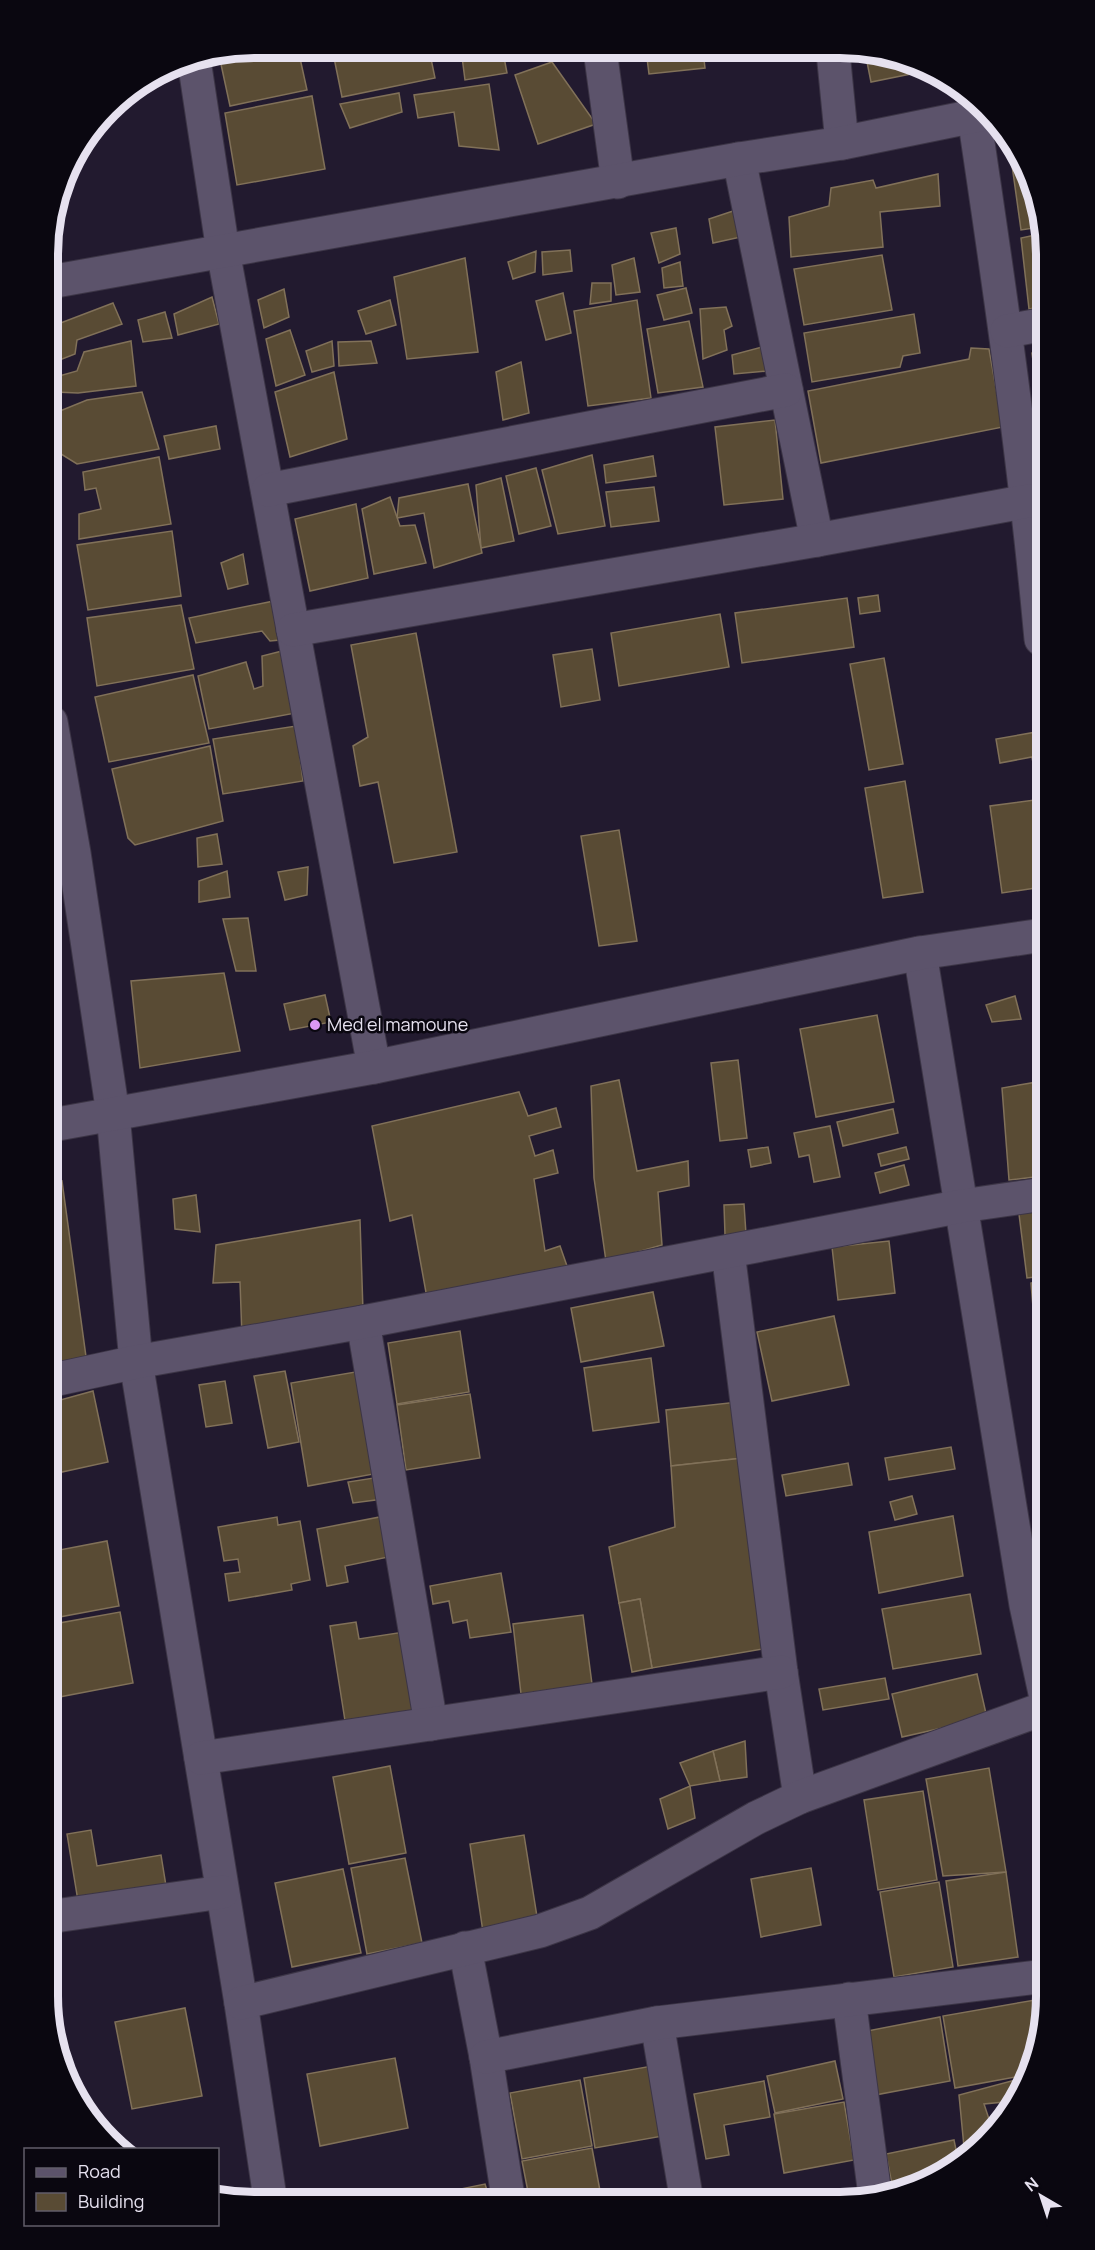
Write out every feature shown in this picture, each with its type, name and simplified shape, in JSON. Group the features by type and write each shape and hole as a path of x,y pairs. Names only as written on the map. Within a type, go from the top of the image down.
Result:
{"street":[{"path":"601,58 618,182"},
{"path":"834,58 842,143"},
{"path":"195,68 224,251 374,1067"},
{"path":"59,280 739,159 842,143 979,116"},
{"path":"981,118 1006,331 1030,432 1028,501 1036,586"},
{"path":"739,159 817,540"},
{"path":"1006,331 1036,326"},
{"path":"268,490 786,390"},
{"path":"293,630 817,540 1028,501"},
{"path":"59,808 63,856 112,1114 136,1362 241,2003 269,2192"},
{"path":"58,1124 374,1067 920,953 1036,936"},
{"path":"920,953 962,1206 1036,1604"},
{"path":"58,1379 136,1362 363,1322 962,1206 1036,1195"},
{"path":"728,1251 781,1672 800,1797"},
{"path":"363,1322 431,1724"},
{"path":"201,1758 781,1672"},
{"path":"241,2003 540,1931 590,1913 756,1818 800,1797 1036,1711"},
{"path":"58,1916 222,1892"},
{"path":"465,1948 486,2057 507,2192"},
{"path":"486,2057 657,2023 1036,1977"},
{"path":"849,1999 874,2188"},
{"path":"657,2023 685,2192"}],"building":[{"path":"254,58 300,58 307,90 230,106 220,61"},
{"path":"334,58 431,58 435,78 342,97"},
{"path":"462,58 504,58 507,73 465,80"},
{"path":"647,58 704,58 705,68 649,74"},
{"path":"867,60 914,73 871,82"},
{"path":"552,62 596,124 538,144 515,75"},
{"path":"489,84 499,150 459,146 454,112 418,118 414,95"},
{"path":"399,93 402,112 350,128 340,104"},
{"path":"312,96 325,169 237,185 225,113"},
{"path":"1011,158 1022,179 1035,228 1021,230"},
{"path":"938,174 940,206 880,212 883,247 791,257 789,217 829,206 831,188 873,180 876,188"},
{"path":"736,210 741,237 713,243 709,219"},
{"path":"676,228 680,254 659,263 651,233"},
{"path":"1035,235 1036,308 1029,309 1021,238"},
{"path":"570,250 572,271 543,275 542,252"},
{"path":"536,251 535,272 513,279 508,262"},
{"path":"882,255 892,310 804,325 794,269"},
{"path":"465,258 478,352 407,359 394,277"},
{"path":"634,258 640,292 616,295 612,265"},
{"path":"680,262 683,286 664,288 662,268"},
{"path":"592,283 611,283 611,301 590,304"},
{"path":"686,288 692,313 664,320 657,295"},
{"path":"284,289 289,317 264,328 258,300"},
{"path":"563,293 571,333 546,340 536,301"},
{"path":"212,297 219,324 178,335 174,314"},
{"path":"390,300 396,325 366,334 358,311"},
{"path":"637,300 651,398 588,406 574,311"},
{"path":"113,303 122,324 77,340 75,354 59,360 59,324"},
{"path":"726,307 732,326 724,330 727,350 703,359 700,309"},
{"path":"165,312 172,338 143,342 138,320"},
{"path":"914,314 920,353 903,356 900,367 812,382 804,333"},
{"path":"689,321 703,387 658,393 647,329"},
{"path":"290,330 305,375 276,386 266,339"},
{"path":"131,341 136,386 78,393 59,392 59,376 77,371 84,352"},
{"path":"332,341 334,366 312,372 306,351"},
{"path":"371,341 377,363 339,366 338,342"},
{"path":"766,346 768,371 734,374 732,355"},
{"path":"971,348 989,349 1003,427 821,463 808,391 969,359"},
{"path":"1036,352 1036,384 1032,353"},
{"path":"521,362 529,413 503,420 496,372"},
{"path":"334,372 347,439 290,457 275,392"},
{"path":"142,392 159,449 77,464 59,453 59,411 87,400"},
{"path":"775,420 783,499 724,505 715,427"},
{"path":"216,426 220,449 169,459 164,436"},
{"path":"592,455 605,526 558,534 542,470"},
{"path":"653,456 656,476 606,483 604,465"},
{"path":"159,457 171,524 79,539 79,514 101,509 96,488 85,490 83,472"},
{"path":"536,468 551,526 519,534 506,476"},
{"path":"501,478 514,541 481,548 476,485"},
{"path":"468,484 482,553 434,568 424,513 397,518 399,498"},
{"path":"654,487 659,521 611,527 606,492"},
{"path":"390,497 400,526 415,525 426,563 374,574 362,509"},
{"path":"356,504 368,578 310,591 295,519"},
{"path":"172,531 181,596 88,610 77,545"},
{"path":"243,554 248,584 228,589 221,563"},
{"path":"878,595 880,611 860,614 858,598"},
{"path":"847,598 854,647 742,663 735,613"},
{"path":"274,601 280,640 270,641 262,631 196,643 189,618"},
{"path":"181,605 194,669 97,686 87,618"},
{"path":"720,614 729,667 619,686 611,633"},
{"path":"416,633 457,852 394,863 378,782 360,786 353,746 368,737 351,645"},
{"path":"290,649 301,712 209,729 198,676 246,662 254,689 263,686 262,656"},
{"path":"592,649 600,700 561,707 553,655"},
{"path":"884,658 903,764 869,770 850,664"},
{"path":"193,675 209,743 109,762 95,697"},
{"path":"296,726 303,781 223,794 213,739"},
{"path":"1036,732 1036,774 1032,757 1000,763 996,739"},
{"path":"210,746 223,821 135,845 128,838 112,769"},
{"path":"905,781 923,892 883,898 865,788"},
{"path":"1036,800 1036,888 1002,893 990,806"},
{"path":"619,830 637,941 599,946 581,836"},
{"path":"217,834 222,864 198,867 197,838"},
{"path":"308,867 307,895 285,900 278,872"},
{"path":"227,871 230,897 199,902 199,881"},
{"path":"248,918 256,971 236,971 223,919"},
{"path":"224,973 240,1051 140,1068 131,981"},
{"path":"325,995 331,1022 290,1030 284,1004"},
{"path":"1015,996 1021,1019 992,1022 986,1005"},
{"path":"877,1015 894,1102 816,1117 800,1029"},
{"path":"738,1060 747,1138 720,1141 711,1063"},
{"path":"619,1080 637,1171 688,1161 689,1186 658,1192 662,1245 606,1261 594,1178 591,1086"},
{"path":"1036,1082 1036,1177 1009,1180 1002,1088"},
{"path":"519,1092 528,1116 556,1108 561,1127 529,1136 535,1156 553,1150 558,1173 534,1179 545,1251 560,1246 567,1266 427,1298 412,1215 390,1221 372,1126"},
{"path":"893,1109 898,1133 843,1146 837,1122"},
{"path":"830,1126 840,1177 814,1182 809,1155 799,1157 794,1133"},
{"path":"768,1147 771,1163 751,1167 748,1150"},
{"path":"906,1147 909,1159 881,1166 878,1154"},
{"path":"904,1165 909,1185 880,1193 875,1173"},
{"path":"62,1181 87,1364 58,1369 58,1182"},
{"path":"196,1195 200,1232 175,1229 173,1199"},
{"path":"744,1204 746,1234 725,1235 724,1205"},
{"path":"1036,1211 1036,1277 1027,1278 1019,1214"},
{"path":"360,1220 363,1311 242,1337 240,1282 213,1283 216,1245"},
{"path":"889,1241 895,1293 838,1300 832,1247"},
{"path":"1036,1282 1036,1343 1031,1283"},
{"path":"653,1292 664,1346 581,1362 571,1308"},
{"path":"834,1316 849,1385 772,1401 757,1332"},
{"path":"460,1331 469,1392 397,1404 388,1343"},
{"path":"651,1358 659,1422 593,1431 584,1368"},
{"path":"285,1371 299,1442 268,1448 254,1376"},
{"path":"361,1371 379,1473 308,1486 291,1383"},
{"path":"225,1381 232,1423 206,1427 199,1385"},
{"path":"93,1391 108,1462 58,1473 58,1401"},
{"path":"470,1394 480,1458 406,1470 397,1405"},
{"path":"738,1402 743,1458 671,1466 666,1410"},
{"path":"951,1447 955,1469 889,1480 885,1458"},
{"path":"743,1458 769,1648 652,1668 640,1599 619,1603 609,1547 675,1527 671,1466"},
{"path":"848,1463 852,1485 786,1496 782,1475"},
{"path":"380,1477 383,1499 353,1503 348,1482"},
{"path":"912,1496 917,1514 895,1520 890,1502"},
{"path":"385,1516 393,1556 345,1566 348,1582 327,1586 317,1529"},
{"path":"953,1516 963,1576 879,1593 869,1532"},
{"path":"277,1517 278,1525 300,1521 310,1580 291,1584 292,1590 229,1601 225,1574 240,1572 238,1559 224,1561 218,1527"},
{"path":"107,1541 119,1606 58,1617 58,1550"},
{"path":"501,1573 511,1632 470,1638 467,1620 453,1623 449,1601 433,1604 430,1586"},
{"path":"970,1594 981,1654 893,1669 882,1609"},
{"path":"640,1599 652,1668 632,1672 619,1603"},
{"path":"120,1612 133,1683 58,1697 58,1623"},
{"path":"583,1615 592,1684 521,1694 513,1624"},
{"path":"356,1622 359,1639 404,1632 417,1715 346,1727 330,1626"},
{"path":"977,1674 987,1718 902,1737 892,1694"},
{"path":"885,1678 889,1699 823,1710 819,1689"},
{"path":"745,1741 747,1777 720,1781 713,1751"},
{"path":"713,1751 720,1781 690,1786 680,1763"},
{"path":"390,1766 406,1853 349,1864 333,1777"},
{"path":"989,1768 1006,1872 943,1876 926,1779"},
{"path":"690,1786 695,1818 668,1829 660,1799"},
{"path":"923,1791 937,1880 878,1890 864,1800"},
{"path":"91,1830 97,1866 161,1855 166,1886 78,1901 67,1834"},
{"path":"524,1835 538,1923 483,1932 470,1844"},
{"path":"405,1858 422,1943 367,1954 351,1868"},
{"path":"811,1868 821,1925 761,1937 751,1879"},
{"path":"343,1869 361,1953 292,1967 275,1883"},
{"path":"1006,1872 1018,1957 958,1966 946,1881"},
{"path":"939,1882 953,1967 894,1977 880,1892"},
{"path":"1035,2000 1033,2034 1019,2076 955,2088 943,2016"},
{"path":"185,2008 202,2096 132,2109 115,2022"},
{"path":"940,2017 950,2081 875,2095 867,2031"},
{"path":"395,2058 408,2128 320,2146 307,2074"},
{"path":"835,2061 843,2099 775,2113 767,2076"},
{"path":"652,2066 663,2136 595,2148 584,2078"},
{"path":"1018,2079 1006,2102 984,2104 990,2122 965,2147 959,2095"},
{"path":"580,2080 592,2146 522,2159 510,2093"},
{"path":"764,2081 770,2117 724,2125 729,2155 706,2159 694,2094"},
{"path":"844,2102 854,2160 784,2173 774,2114"},
{"path":"954,2140 957,2154 916,2177 892,2185 886,2154"},
{"path":"592,2148 600,2192 528,2192 522,2161"},
{"path":"485,2184 487,2192 446,2192"}],"place":[{"name":"Med el mamoune","path":"315,1025"}]}
